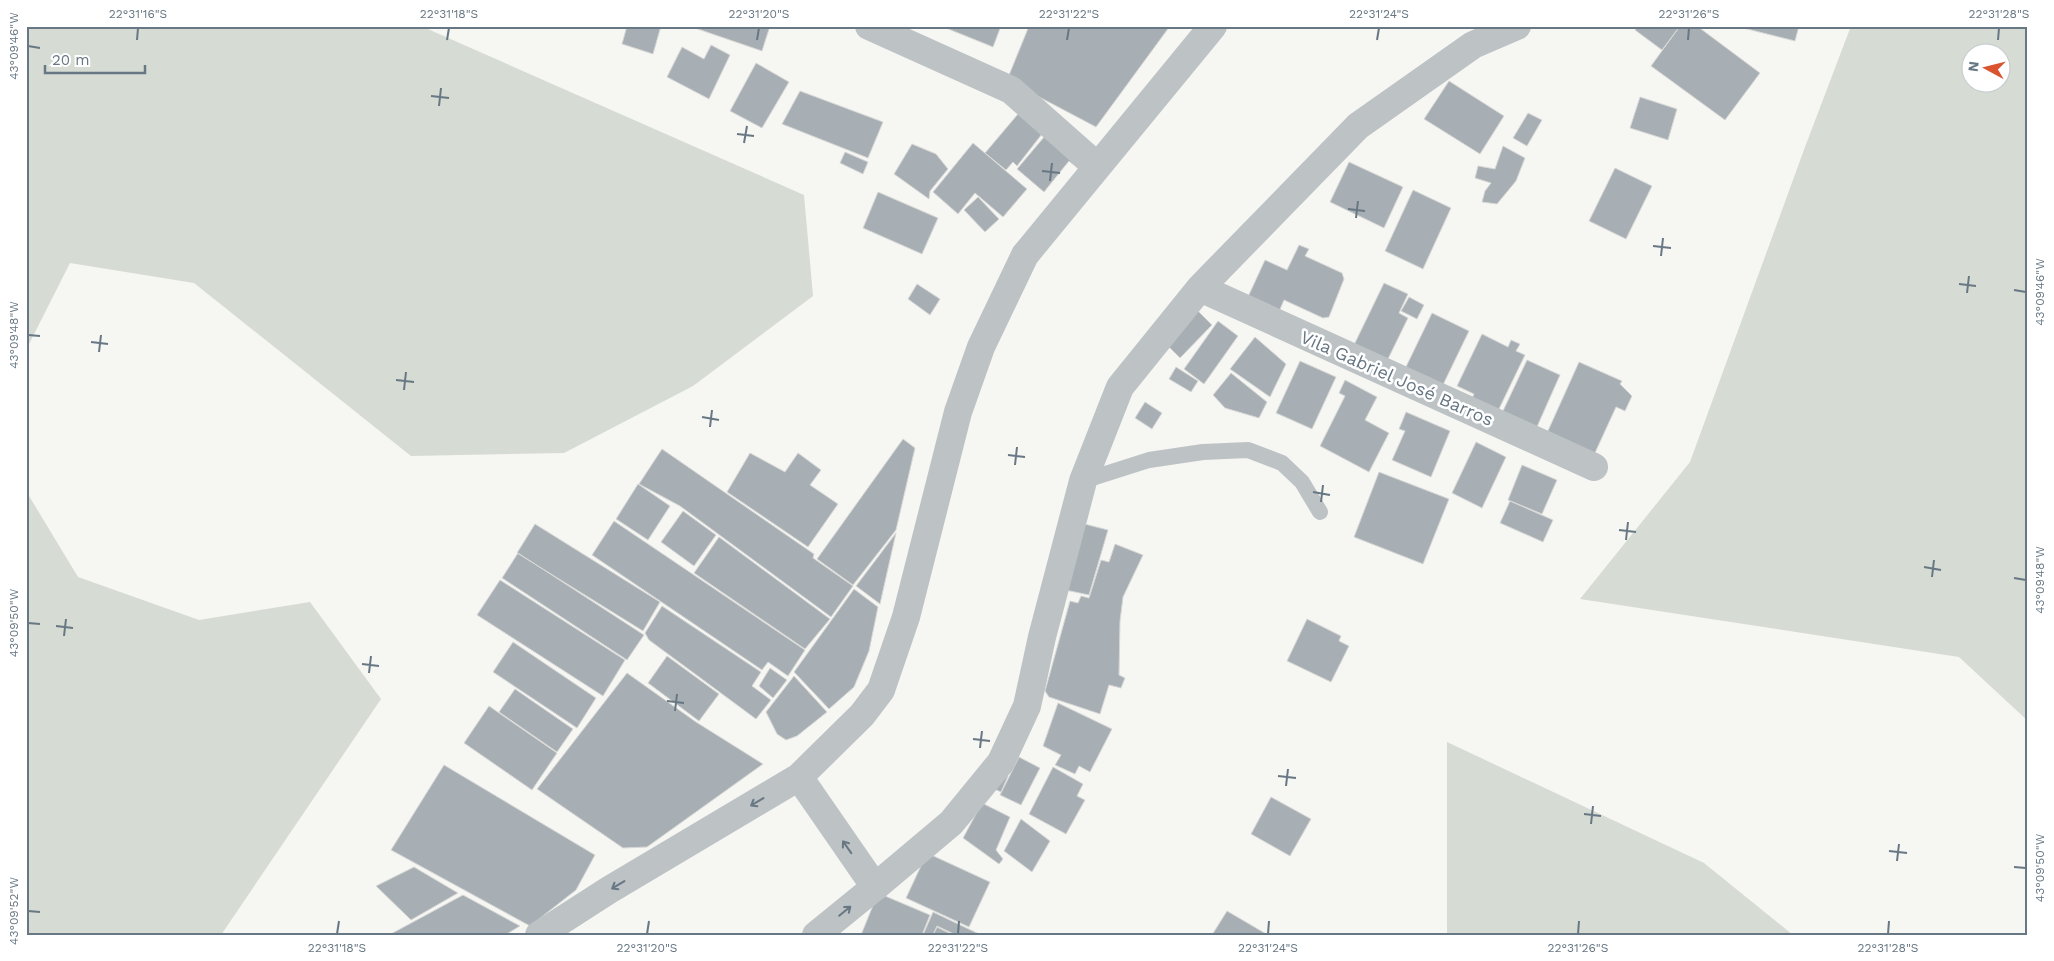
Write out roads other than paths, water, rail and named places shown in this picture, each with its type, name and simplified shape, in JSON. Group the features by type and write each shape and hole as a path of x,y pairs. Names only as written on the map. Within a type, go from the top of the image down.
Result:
{"street":[{"path":"869,26 1011,90 1096,166"},
{"path":"540,935 609,890 799,777 862,715 881,690 906,617 958,412 980,347 1025,255 1096,166 1213,26"},
{"path":"816,935 951,823 1000,762 1027,706 1044,628 1082,480 1120,387 1200,288 1358,126 1473,44 1517,26"},
{"name":"Vila Gabriel José Barros","path":"1200,288 1594,467"},
{"path":"799,777 875,887"}],"lane":[{"path":"1082,480 1149,460 1203,452 1248,450 1282,464 1289,470 1302,482 1320,512"}]}
